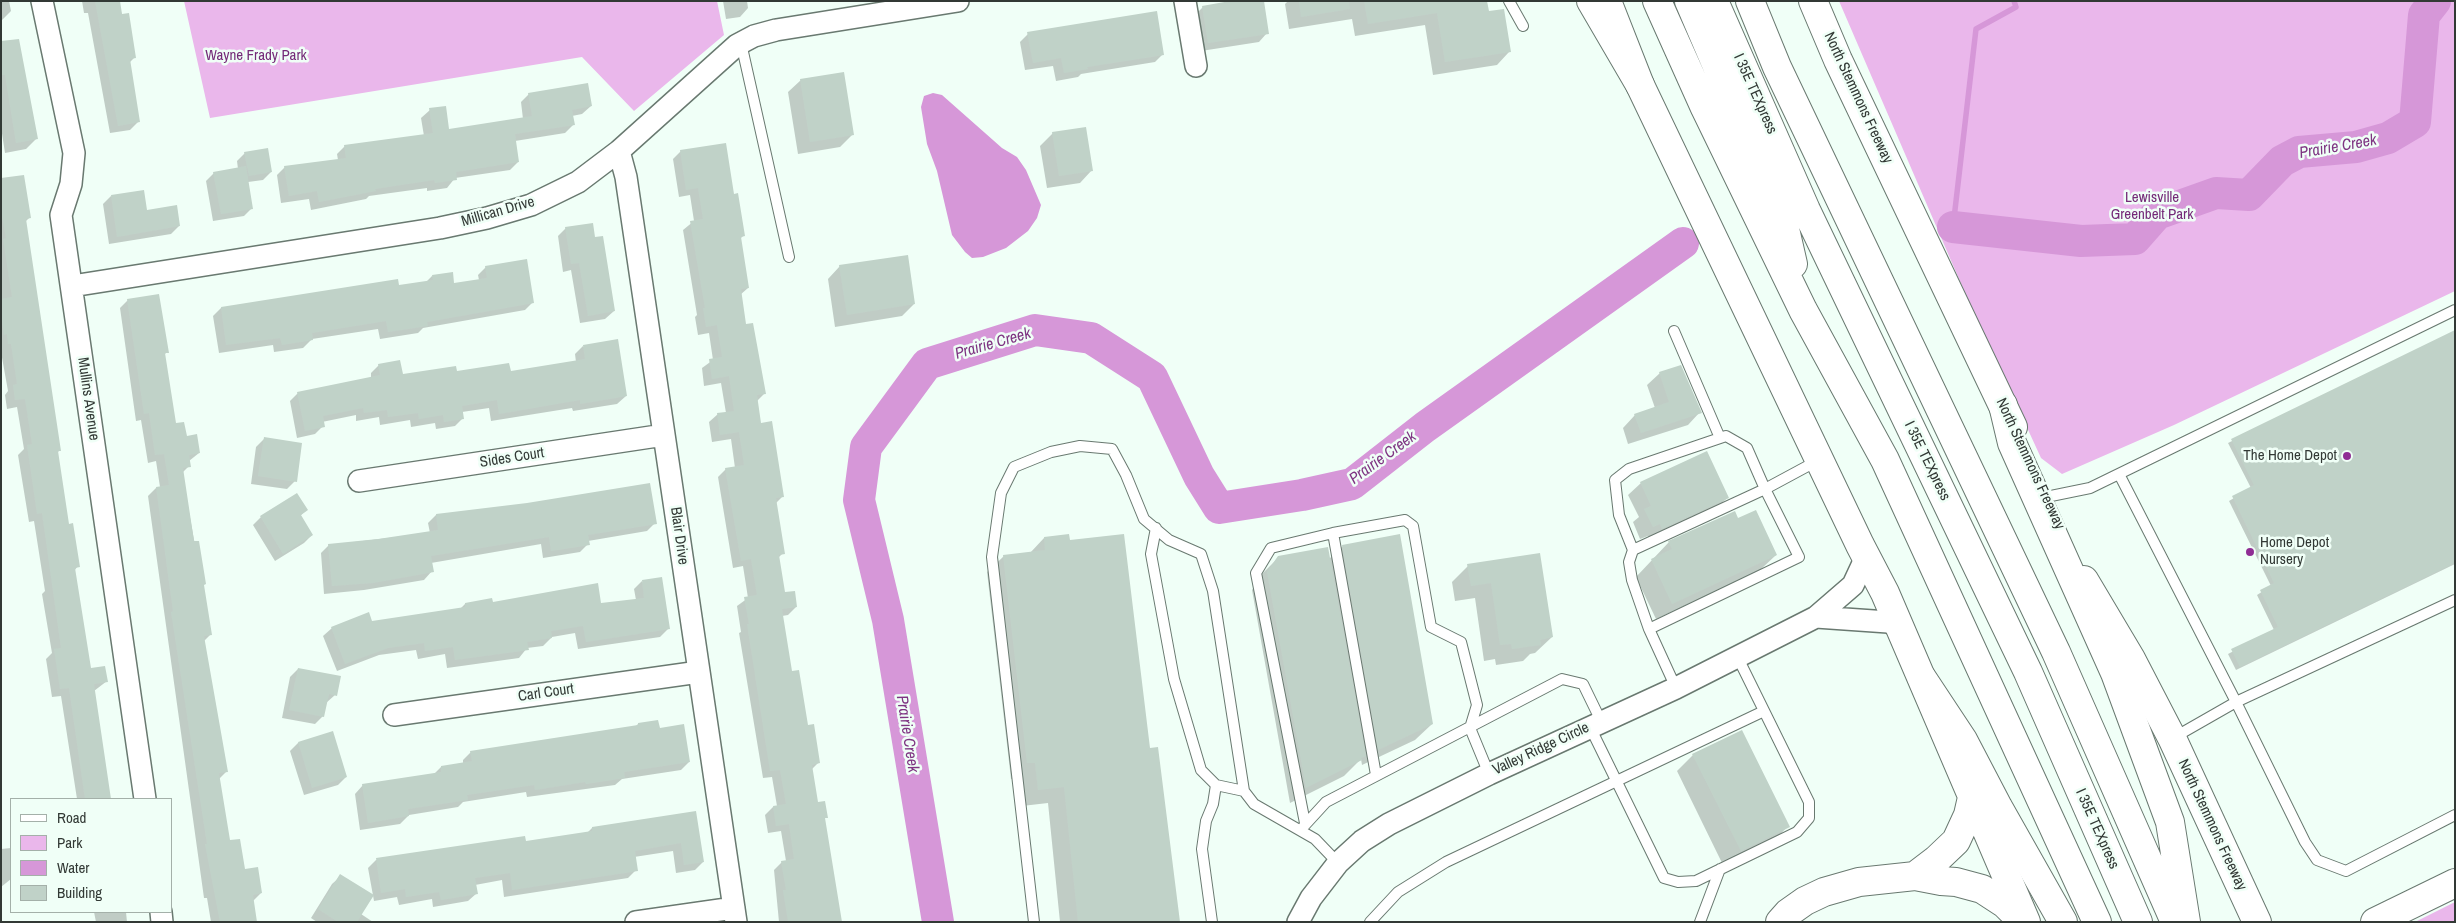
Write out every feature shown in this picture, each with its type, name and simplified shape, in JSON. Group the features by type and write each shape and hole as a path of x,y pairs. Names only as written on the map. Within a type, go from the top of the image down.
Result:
{"main road":[{"path":"1591,1 1640,85"},
{"path":"1607,1 1640,85 1900,626 1973,793 2025,922"},
{"path":"1657,1 1705,108 1803,310 1885,460 2097,922"},
{"path":"1689,1 1783,220 1803,310"},
{"name":"I 35E TEXpress","path":"1714,1 1806,210 2028,672 2138,922"},
{"path":"1750,1 1777,66 2056,652 2175,922"},
{"name":"North Stemmons Freeway","path":"1813,1 1838,60 2003,405 2084,580 2131,659 2172,738 2254,916"},
{"path":"2003,405 2012,443 2114,673 2170,822 2186,922"},
{"path":"1922,678 1963,740 1998,807 2063,922"},
{"path":"1915,876 1956,841 1968,815 1973,793"},
{"path":"1780,922 1788,913 1805,901 1824,892 1859,882 1915,876 1956,882 1982,889 2005,904 2025,922"},
{"path":"2375,922 2455,883"},
{"path":"2254,916 2279,922"}],"street":[{"name":"Mullins Avenue","path":"42,1 74,153 71,184 61,216 144,798"},
{"name":"Millican Drive","path":"72,286 440,228 487,218 531,205 578,182 619,151 741,42 776,30 889,6 958,1"},
{"path":"1185,1 1196,66"},
{"name":"Blair Drive","path":"619,151 626,177 735,915"},
{"name":"Sides Court","path":"359,481 664,435"},
{"name":"Valley Ridge Circle","path":"1298,922 1311,898 1338,863 1362,841 1388,824 1595,724 1676,688 1816,617 1854,585 1866,557"},
{"path":"1816,617 1888,622 1900,626"},
{"name":"Carl Court","path":"394,715 699,672"},
{"path":"636,922 735,915"}],"lane":[{"path":"1509,1 1523,26"},
{"path":"741,42 789,257"},
{"path":"2046,498 2090,488 2455,310"},
{"path":"1674,330 1720,438"},
{"path":"1649,629 1799,557 1747,448 1726,436 1629,469 1615,480 1619,515 1633,550 1629,562 1632,580 1649,629 1676,688"},
{"path":"1034,922 992,557 1001,493 1014,467 1051,452 1080,446 1112,449 1126,475 1144,519 1169,540 1201,554 1213,591 1244,791 1254,804 1304,827 1338,863"},
{"path":"1633,550 1765,489 1819,460"},
{"path":"2119,474 2236,702 2305,842 2317,860 2346,871 2455,816"},
{"path":"1304,827 1256,573 1271,548 1333,533 1405,520 1413,526 1431,627 1461,642 1477,706 1470,728 1490,774"},
{"path":"1156,528 1151,554 1174,679 1201,770 1216,785 1244,791"},
{"path":"1333,533 1376,775"},
{"path":"2172,738 2236,702 2455,600"},
{"path":"1304,827 1326,802 1562,679 1583,684 1595,724 1617,782 1664,878 1678,882 1696,881 1797,832 1809,818 1809,802 1737,656"},
{"path":"1370,922 1398,892 1446,862 1764,712"},
{"path":"1212,922 1202,849 1206,821 1213,804 1216,785"},
{"path":"1700,922 1720,869"}],"green space":[{"name":"Wayne Frady Park","path":"184,1 717,1 724,35 634,111 582,57 210,118"},
{"name":"Lewisville Greenbelt Park","path":"1839,1 2455,1 2455,291 2174,425 2062,474 2041,458 1962,286"},
{"path":"2455,902 2455,922 2415,922"}],"water":[{"path":"933,93 942,95 1002,148 1017,157 1026,170 1041,205 1037,218 1028,231 1006,248 983,257 972,258 952,235 937,171 927,144 921,107 924,96"}],"building":[{"path":"95,1 120,1 122,14 129,13 136,58 130,59 140,122 118,126"},
{"path":"1230,1 1264,1 1269,34 1208,43 1202,6"},
{"path":"1299,1 1349,1 1350,9 1301,17"},
{"path":"1364,1 1487,1 1489,11 1504,9 1511,52 1445,62 1437,13 1368,24"},
{"path":"1157,11 1164,55 1087,67 1088,69 1064,73 1061,58 1033,63 1027,32"},
{"path":"19,39 38,139 16,143 5,75 1,75 1,41"},
{"path":"844,72 854,135 810,142 800,79"},
{"path":"588,83 592,106 572,110 575,125 515,134 519,162 456,172 457,180 435,183 434,180 375,189 376,191 319,202 317,191 289,196 284,166 346,158 344,145 433,133 429,108 446,106 449,129 532,116 528,93"},
{"path":"1086,127 1093,171 1059,176 1052,132"},
{"path":"726,143 734,194 738,193 745,236 741,237 749,288 741,289 746,324 753,323 766,394 757,395 761,423 772,421 784,497 776,498 785,554 779,555 785,592 795,591 797,607 782,609 792,671 799,670 808,725 814,724 820,763 812,765 818,802 825,801 828,818 825,818 842,922 788,922 783,890 786,890 781,861 794,859 789,824 776,826 773,806 786,804 780,770 770,771 744,597 757,595 751,559 741,561 725,468 744,465 739,432 720,435 717,413 734,411 729,376 712,379 709,359 722,357 717,325 706,327 703,308 705,308 690,221 703,219 698,188 686,190 680,150"},
{"path":"268,148 272,172 249,176 244,152"},
{"path":"246,166 253,209 221,214 213,172"},
{"path":"24,175 31,218 26,219 61,451 58,451 69,524 73,523 80,567 75,568 91,668 105,666 108,682 94,684 111,798 85,798 69,688 60,689 54,649 61,648 42,513 37,514 27,445 32,444 25,399 15,400 13,385 17,384 11,344 8,344 7,334 4,335 1,315 1,299 12,297 3,239 6,238 1,211 1,178"},
{"path":"144,190 147,210 177,205 180,226 117,237 111,195"},
{"path":"593,223 595,237 603,236 615,311 588,316 579,263 571,264 565,227"},
{"path":"908,255 915,304 847,315 839,265"},
{"path":"527,259 534,303 427,322 428,326 388,332 386,321 312,333 313,340 282,345 280,338 226,345 221,307 398,279 399,285 433,280 432,275 453,272 454,283 487,278 485,266"},
{"path":"159,294 169,353 165,353 176,423 184,422 187,436 197,434 200,453 189,455 191,467 183,468 194,541 199,541 206,584 204,585 212,635 204,636 228,772 219,773 230,840 240,839 245,869 258,867 262,893 253,895 257,922 220,922 205,844 207,844 171,612 173,611 156,487 169,485 164,454 155,455 149,413 144,414 127,299"},
{"name":"The Home Depot","path":"2455,330 2455,563 2240,667 2231,649 2278,627 2260,590 2274,583 2232,496 2254,485 2231,439"},
{"path":"618,339 627,396 580,404 580,400 499,414 497,400 462,406 464,419 444,422 443,415 419,419 418,413 388,417 387,410 364,413 363,408 323,416 325,427 305,431 297,392 380,375 378,364 400,360 403,374 456,366 457,371 509,363 511,371 585,359 583,345"},
{"path":"1681,365 1702,413 1641,433 1634,414 1669,402 1659,372"},
{"path":"264,437 302,443 297,482 258,476"},
{"path":"1707,451 1729,498 1662,529 1660,524 1653,527 1644,509 1651,506 1640,482"},
{"path":"650,483 657,524 588,535 590,545 551,551 549,537 431,556 434,572 373,583 332,586 328,544 438,530 436,514 527,503"},
{"path":"297,493 308,510 301,515 313,535 283,554 260,516"},
{"path":"1756,510 1777,555 1672,604 1651,559 1672,549 1668,541 1735,511 1738,518"},
{"path":"1069,534 1070,540 1124,534 1150,748 1158,747 1180,922 1078,922 1064,787 1038,790 1035,763 1027,763 1003,555 1045,550 1044,537"},
{"path":"1400,534 1433,724 1378,750 1342,545"},
{"path":"1328,547 1366,756 1361,758 1362,760 1306,788 1267,572 1278,556"},
{"path":"1540,553 1553,637 1540,640 1541,645 1512,649 1511,644 1500,645 1491,583 1471,586 1467,564"},
{"path":"662,577 670,629 586,642 583,626 551,631 552,638 527,642 529,650 455,660 453,647 425,651 424,643 388,648 345,664 331,627 369,612 372,621 465,607 465,603 492,598 493,602 598,583 601,603 644,598 642,580"},
{"path":"298,668 341,676 337,696 329,694 324,717 289,710"},
{"path":"658,720 660,728 684,724 690,762 624,772 625,778 586,784 585,782 535,790 534,785 467,795 468,800 408,809 409,816 368,823 362,784 441,772 441,766 472,761 470,751 638,725 638,723"},
{"path":"1742,730 1790,827 1741,851 1692,754"},
{"path":"333,731 347,777 312,788 298,742"},
{"path":"696,811 704,862 684,865 681,843 635,851 638,871 512,890 510,873 475,878 478,894 441,900 439,892 406,897 405,889 381,893 376,858 525,836 526,841 592,831 592,827"},
{"path":"340,874 374,895 357,922 338,922 318,909"}],"waterway":[{"path":"1953,227 1976,29 2016,7 2014,1"},
{"name":"Prairie Creek","path":"1953,227 2081,241 2135,239 2157,214 2216,193 2249,195 2282,161 2299,152 2356,147 2388,138 2415,122 2424,15 2435,1"},
{"name":"Prairie Creek","path":"938,922 888,620 859,500 866,447 927,364 1035,330 1091,338 1152,377 1199,476 1219,508 1302,495 1352,484 1425,427 1683,243"}],"place":[{"name":"The Home Depot","path":"2347,456"},
{"name":"Home Depot Nursery","path":"2250,552"}]}
